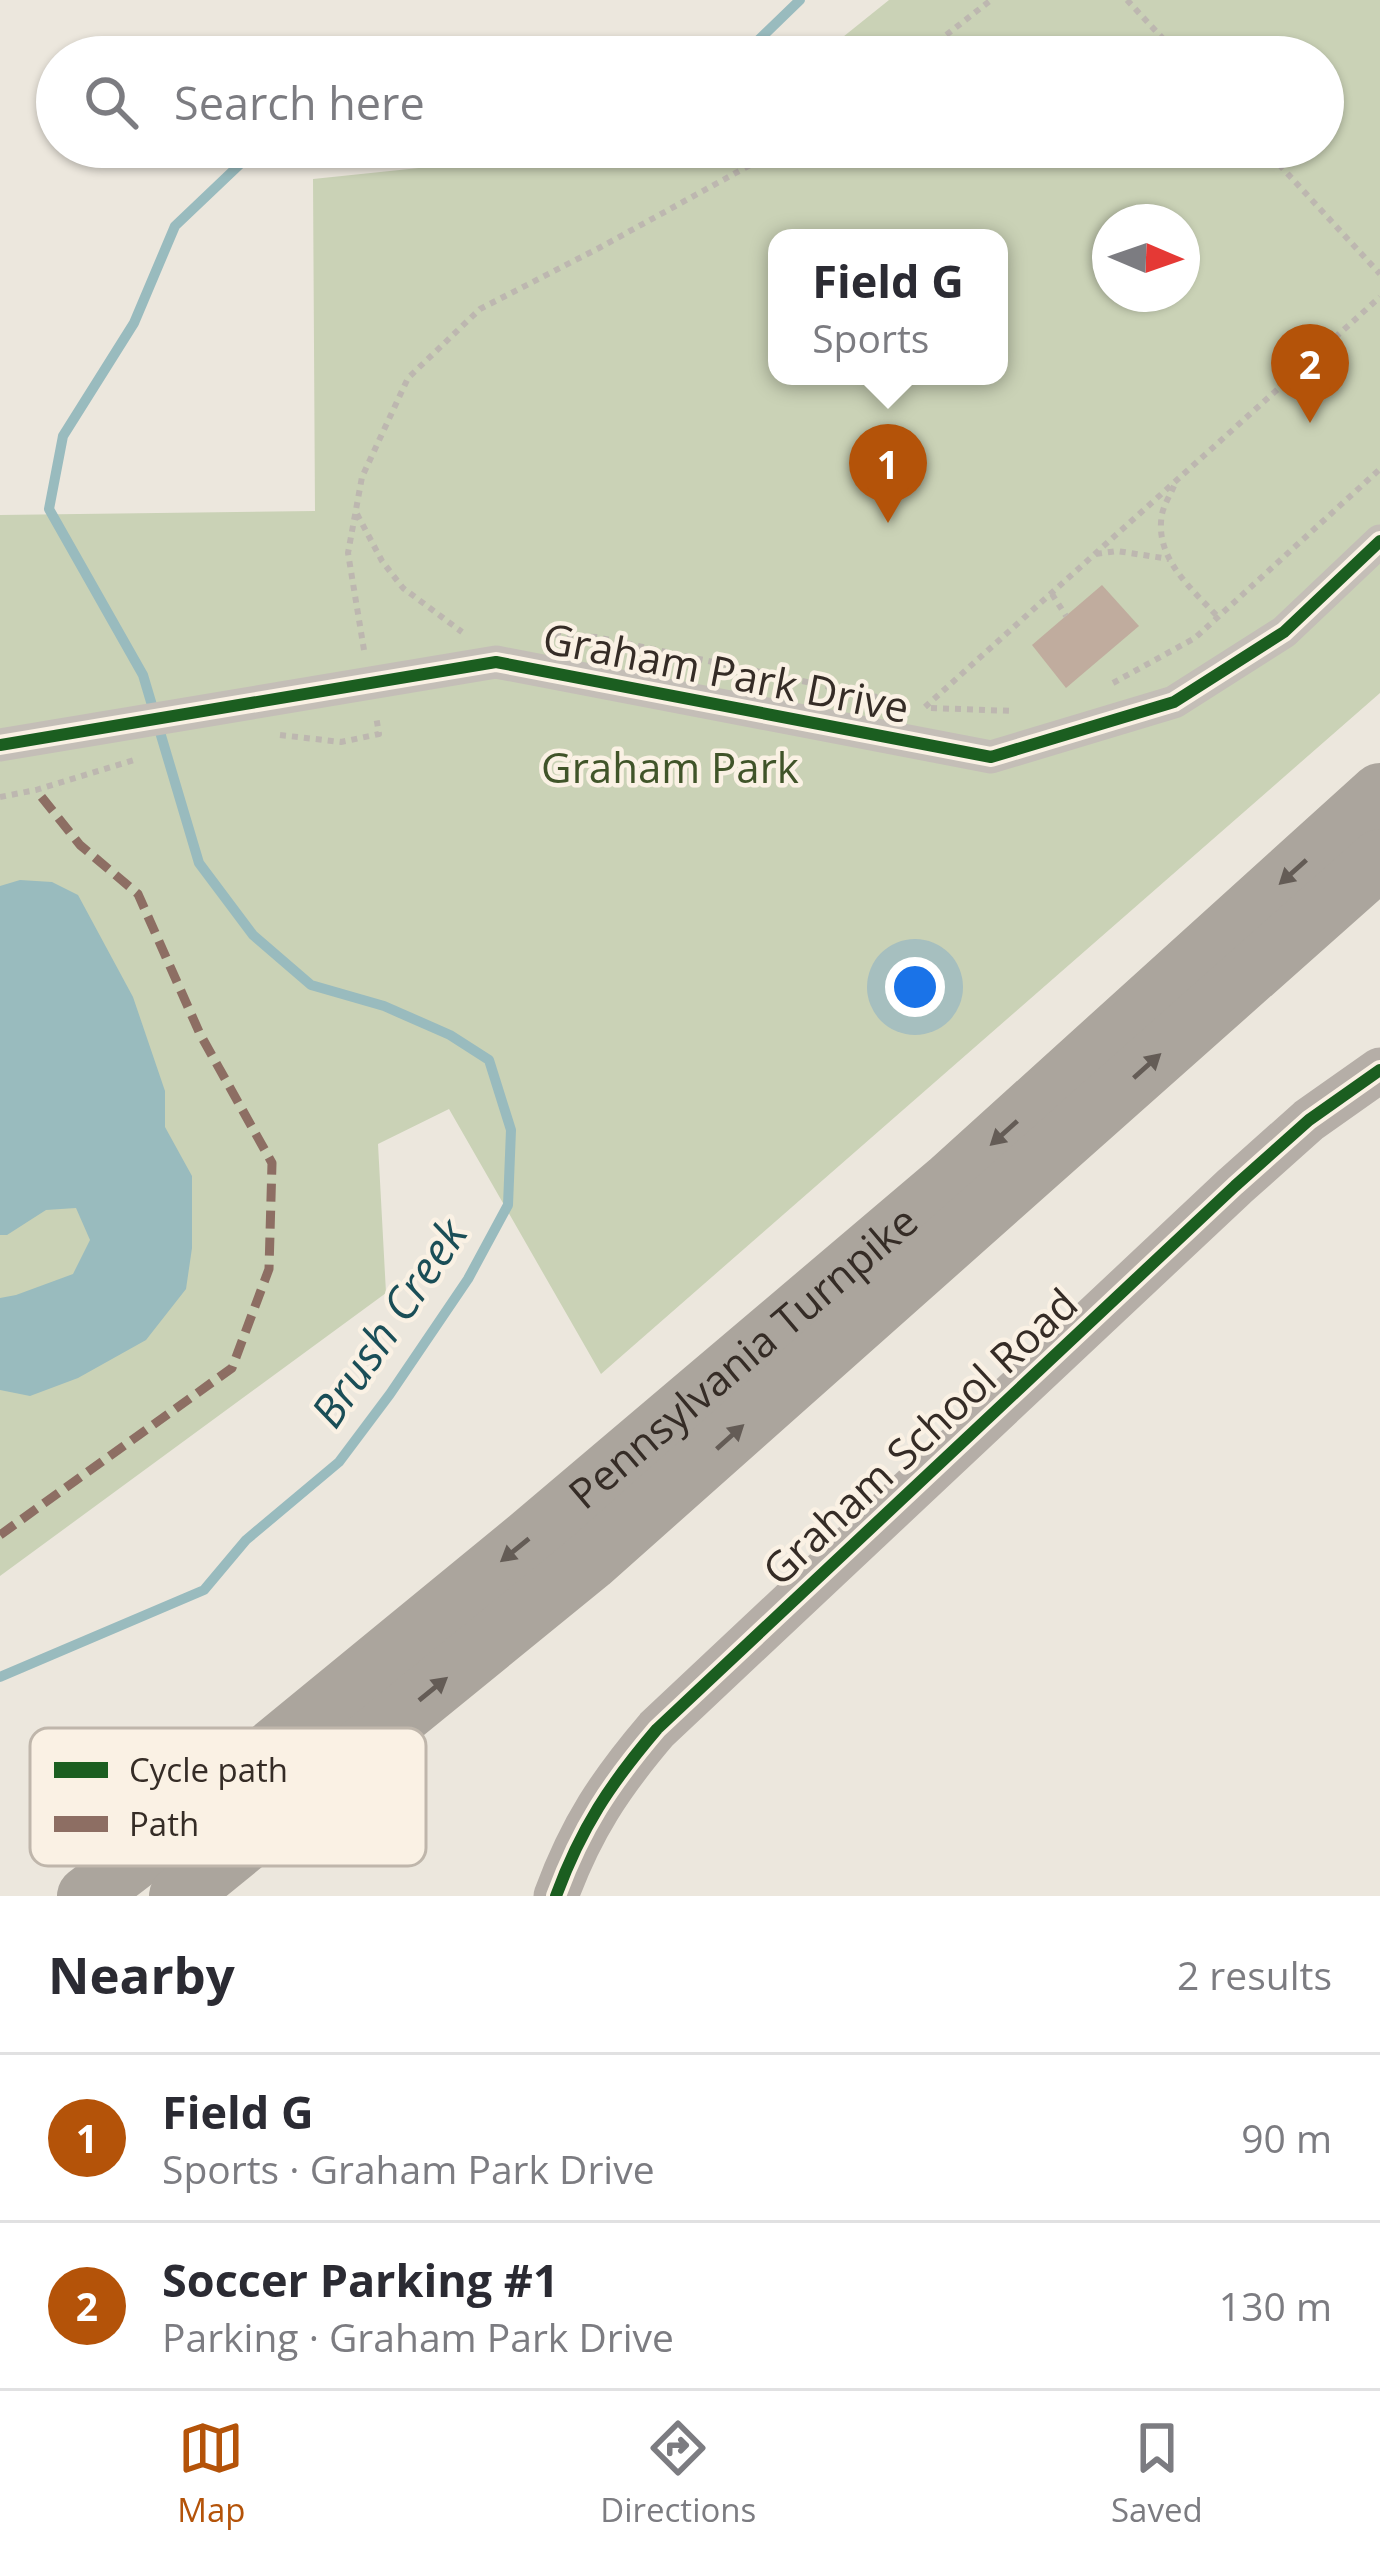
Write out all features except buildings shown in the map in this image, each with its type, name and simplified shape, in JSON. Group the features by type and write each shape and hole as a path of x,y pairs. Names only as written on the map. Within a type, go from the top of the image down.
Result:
{"highway":[{"name":"Pennsylvania Turnpike","path":"299,1728 949,1183 1380,793"},
{"name":"Pennsylvania Turnpike","path":"385,1728 590,1561 1380,859"},
{"name":"Pennsylvania Turnpike","path":"86,1896 126,1866"},
{"name":"Pennsylvania Turnpike","path":"179,1896 216,1866"}],"street":[{"name":"Graham Park Drive","path":"0,745 496,662 991,757 1174,702 1284,632 1380,541"},
{"name":"Graham School Road","path":"556,1896 594,1810 657,1729 1235,1186 1309,1120 1380,1070"}],"path":[{"path":"945,36 991,0"},
{"path":"1127,0 1160,36"},
{"path":"364,649 348,553 362,477 408,378 480,309 745,168"},
{"path":"1282,168 1380,274"},
{"path":"1029,707 1010,712 925,707 1380,297"},
{"path":"1104,688 1195,638 1380,469"},
{"path":"1176,482 1162,514 1164,544 1171,565 1218,617"},
{"path":"356,511 382,561 403,588 462,632"},
{"path":"1096,554 1117,551 1169,559"},
{"path":"1052,594 1066,616"},
{"path":"0,797 136,759"}],"green space":[{"name":"Graham Park","path":"889,0 1380,0 1380,693 601,1374 449,1109 378,1144 386,1293 0,1576 0,515 315,511 313,179 418,168 1344,168 1344,36 844,36"}],"water":[{"path":"20,880 52,882 78,895 133,997 165,1091 165,1127 192,1176 192,1248 186,1289 146,1340 78,1378 30,1396 0,1390 0,1298 73,1274 90,1240 76,1208 46,1210 0,1235 0,886"}],"waterway":[{"name":"Brush Creek","path":"763,36 800,0"},
{"name":"Brush Creek","path":"0,1677 204,1590 246,1540 339,1462 468,1279 508,1205 511,1130 489,1060 450,1035 384,1006 311,985 253,935 199,863 143,675 49,509 63,436 134,323 175,226 236,168"}],"marked path":[{"path":"0,1535 232,1368 269,1269 272,1163 200,1034 138,894 80,845 36,790"}],"cycle path":[{"path":"0,745 496,662 991,757 1174,702 1284,632 1380,541"},
{"path":"556,1896 598,1808 657,1729 1235,1186 1309,1120 1380,1070"}],"place":[{"name":"Soccer Parking #1","path":"1310,423"},
{"name":"Field G","path":"888,523"}]}
